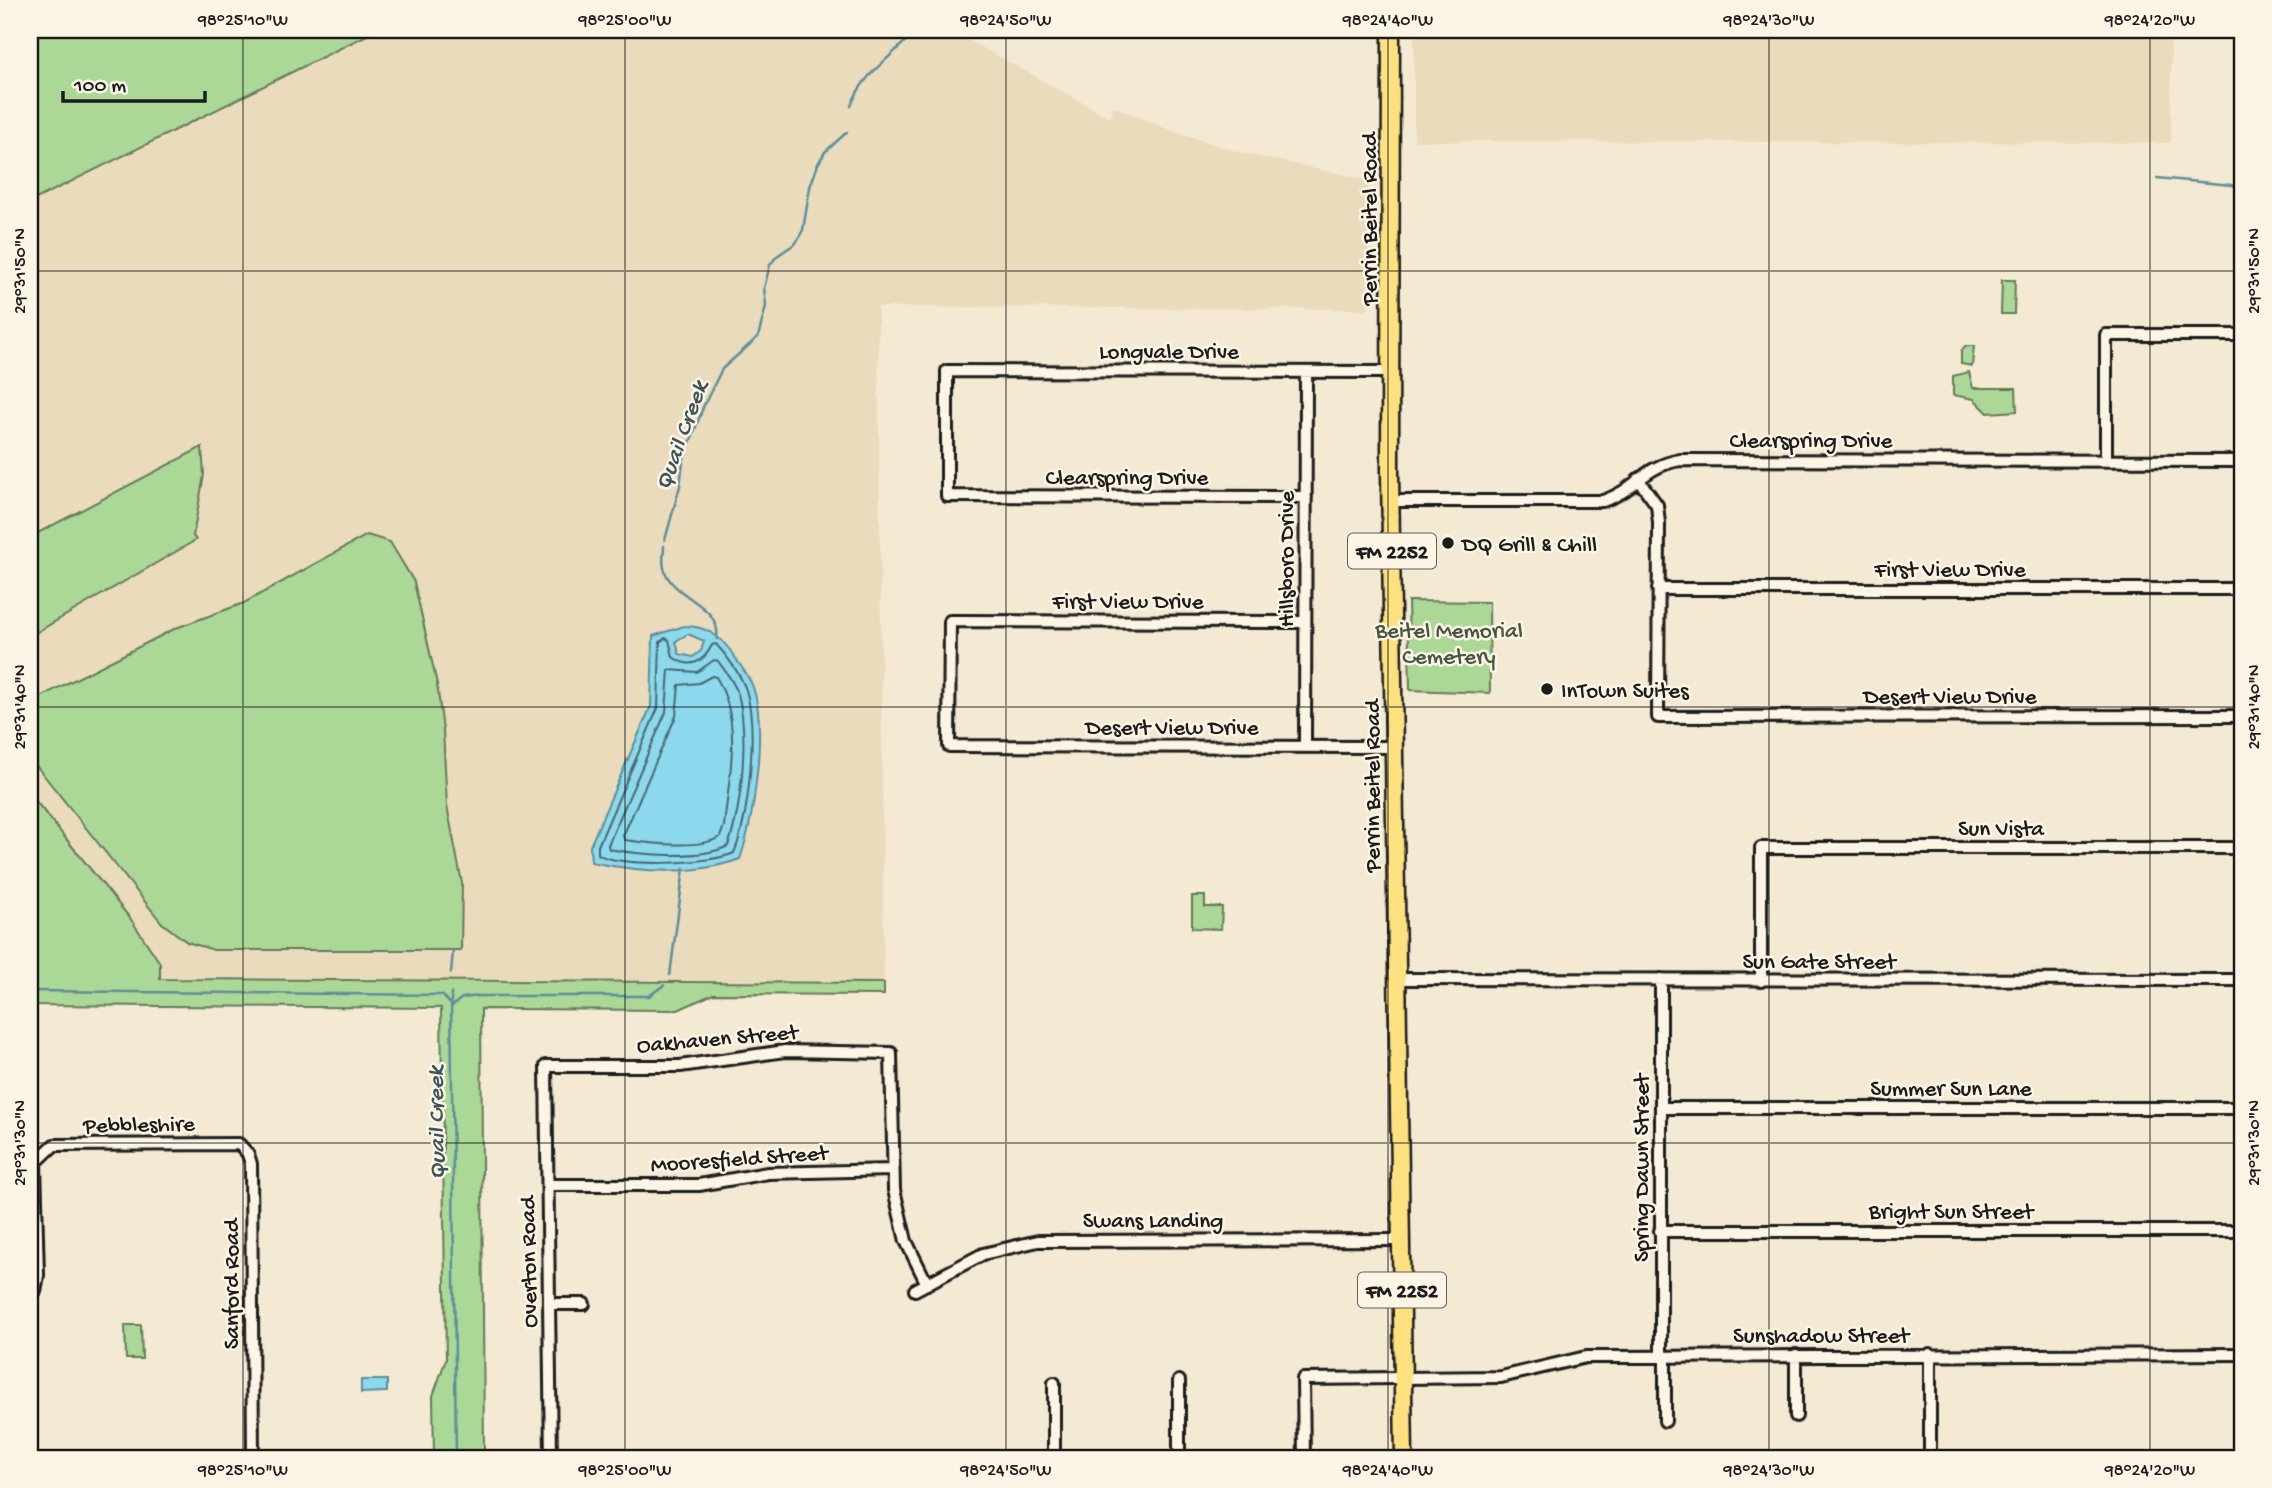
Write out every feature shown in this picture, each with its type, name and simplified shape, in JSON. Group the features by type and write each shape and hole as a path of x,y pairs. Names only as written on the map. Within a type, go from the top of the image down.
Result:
{"main road":[{"name":"Perrin Beitel Road","path":"1391,30 1391,501 1404,1458"}],"street":[{"path":"2106,460 2106,335 2242,335"},
{"name":"Longvale Drive","path":"947,496 947,371 1391,372"},
{"name":"Hillsboro Drive","path":"1305,747 1306,372"},
{"name":"Clearspring Drive","path":"1391,501 1591,502 1614,497 1659,464 1680,460 2242,461"},
{"path":"1638,479 1657,505 1658,589"},
{"name":"Clearspring Drive","path":"947,496 1306,497"},
{"name":"First View Drive","path":"1658,589 2242,589"},
{"name":"Desert View Drive","path":"1658,589 1658,717 2242,716"},
{"name":"First View Drive","path":"949,746 950,621 1306,622"},
{"name":"Desert View Drive","path":"949,746 1394,747"},
{"name":"Sun Vista","path":"1761,981 1760,848 2242,848"},
{"name":"Sun Gate Street","path":"1396,979 2242,980"},
{"name":"Spring Dawn Street","path":"1661,979 1660,1231 1665,1421"},
{"name":"Oakhaven Street","path":"546,1066 680,1066 798,1051 891,1053 892,1170"},
{"name":"Overton Road","path":"546,1066 551,1458"},
{"name":"Summer Sun Lane","path":"1661,1108 2242,1108"},
{"name":"Pebbleshire","path":"30,1298 35,1291 38,1275 35,1163 43,1153 54,1145 239,1144"},
{"name":"Sanford Road","path":"239,1144 248,1154 251,1164 253,1458"},
{"path":"892,1170 898,1218 928,1284"},
{"name":"Mooresfield Street","path":"548,1185 699,1185 768,1173 892,1170"},
{"name":"Bright Sun Street","path":"1660,1231 2242,1230"},
{"name":"Swans Landing","path":"915,1290 983,1254 1038,1241 1402,1240"},
{"path":"549,1304 584,1304"},
{"path":"1930,1354 1930,1458"},
{"name":"Sunshadow Street","path":"1304,1458 1303,1379 1501,1377 1586,1357 2242,1354"},
{"path":"1796,1355 1796,1416"},
{"path":"1179,1381 1179,1458"},
{"path":"1054,1383 1054,1458"}],"shaded area":[{"path":"30,30 950,30 1111,118 1113,106 1167,129 1242,153 1369,180 1368,309 878,307 884,983 30,978"},
{"path":"1414,30 2171,30 2171,143 1414,141"}],"green space":[{"path":"30,30 377,30 30,202"},
{"path":"2002,280 2015,280 2014,314 2001,314"},
{"path":"1965,346 1974,346 1972,366 1961,364 1961,351"},
{"path":"1969,372 1973,388 2016,388 2017,411 1988,413 1974,399 1953,395 1953,376"},
{"path":"202,447 204,475 193,536 196,540 30,636 30,537"},
{"path":"367,535 390,542 414,582 437,684 443,730 447,806 462,883 461,950 214,950 187,942 162,923 30,758 30,702 176,628 244,603"},
{"name":"Beitel Memorial Cemetery","path":"1408,601 1489,602 1490,693 1410,690"},
{"path":"30,794 130,918 160,963 160,979 884,983 884,995 713,994 678,1010 481,1009 484,1458 434,1458 433,1396 446,1359 441,1008 30,1005"},
{"path":"1192,896 1205,896 1205,907 1222,907 1221,929 1192,928"},
{"path":"125,1325 141,1325 142,1359 126,1359"}],"water":[{"path":"684,626 706,630 718,637 728,648 753,687 757,704 759,748 754,798 740,859 704,868 666,871 591,862 590,846 651,706 653,636","holes":["688,634 704,641 701,651 693,657 679,654 676,641"]},
{"path":"361,1380 387,1380 387,1392 361,1393"}],"waterway":[{"name":"Quail Creek","path":"851,106 872,73 915,30"},
{"name":"Quail Creek","path":"665,540 680,486 683,461 704,405 722,369 758,337 766,306 764,288 770,265 777,256 796,243 803,230 810,187 818,164 825,152 847,132"},
{"path":"2157,178 2242,186"},
{"name":"Quail Creek","path":"664,546 663,565 668,578 712,617 717,639"},
{"name":"Quail Creek","path":"670,975 684,868"},
{"path":"451,973 453,951"},
{"name":"Quail Creek","path":"452,1006 462,998 480,996 649,996 664,985"},
{"path":"30,991 442,995 452,1006"},
{"name":"Quail Creek","path":"451,993 456,1458"}],"place":[{"name":"DQ Grill & Chill","path":"1448,543"},
{"name":"InTown Suites","path":"1547,689"}]}
